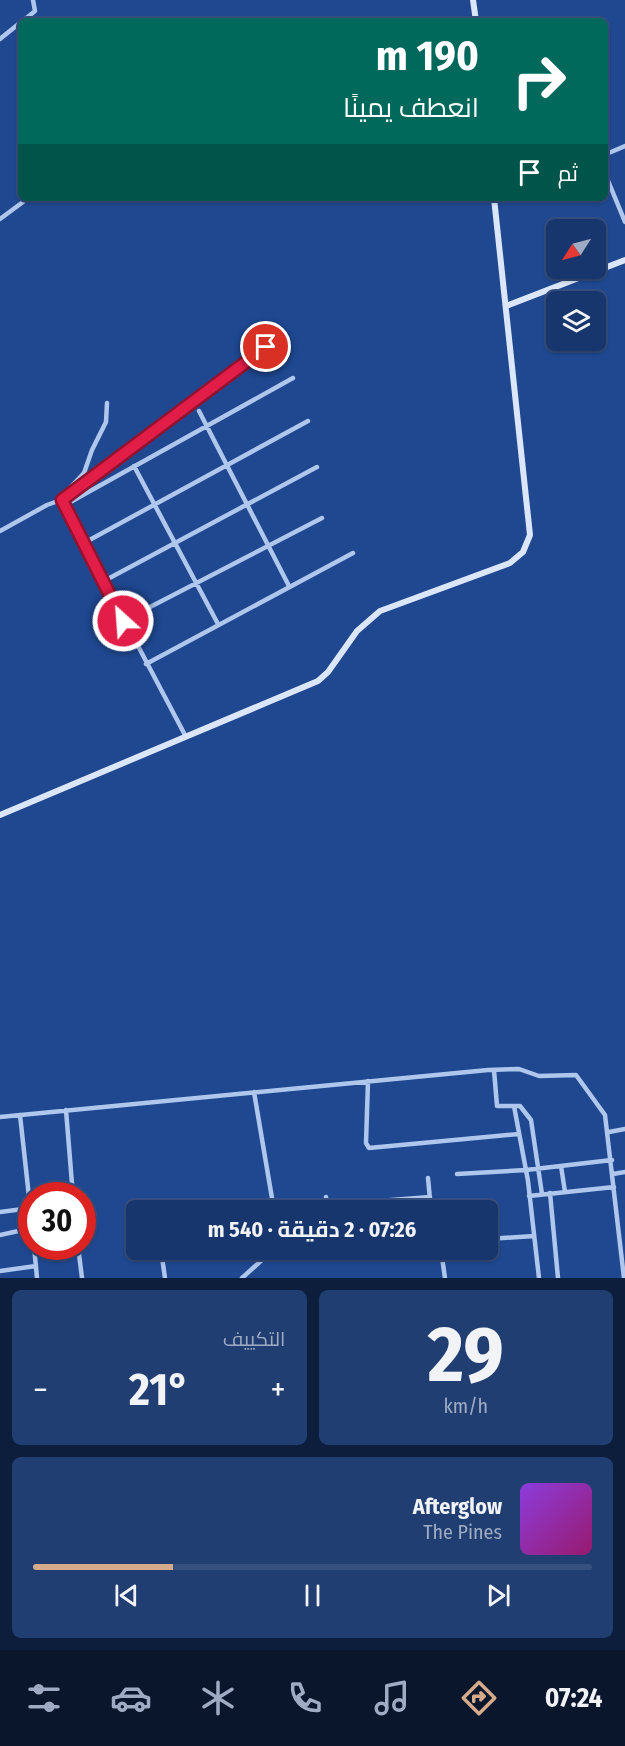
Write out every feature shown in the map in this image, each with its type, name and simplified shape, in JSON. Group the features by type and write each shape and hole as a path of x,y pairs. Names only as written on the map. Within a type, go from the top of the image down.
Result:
{"street":[{"path":"27,18 35,11 33,0"},
{"path":"472,0 475,18"},
{"path":"0,39 18,25"},
{"path":"608,152 625,146"},
{"path":"608,180 623,212 625,222"},
{"path":"0,219 24,201"},
{"path":"0,815 323,677 357,631 380,611 510,563 523,552 530,535 494,201"},
{"path":"506,306 625,260"},
{"path":"64,500 266,347"},
{"path":"0,531 46,505 64,500 134,466 293,378"},
{"path":"107,403 104,428 82,475 68,489 64,500 123,621 185,735"},
{"path":"199,411 249,504 289,586"},
{"path":"84,543 308,421"},
{"path":"134,466 218,624"},
{"path":"104,581 317,467"},
{"path":"82,475 87,481"},
{"path":"123,621 322,518"},
{"path":"146,664 353,553"},
{"path":"0,1117 494,1070 519,1069 538,1076 579,1076 605,1115 609,1132 624,1278"},
{"path":"494,1070 497,1106 521,1107 531,1120 542,1194"},
{"path":"368,1081 366,1143 369,1148 519,1134"},
{"path":"254,1092 272,1200"},
{"path":"514,1106 526,1170 538,1278"},
{"path":"66,1110 72,1182"},
{"path":"20,1115 28,1182"},
{"path":"609,1132 625,1129"},
{"path":"457,1174 540,1169 612,1160"},
{"path":"561,1166 565,1192"},
{"path":"613,1174 625,1172"},
{"path":"428,1178 430,1200"},
{"path":"529,1196 614,1187"},
{"path":"550,1194 558,1278"},
{"path":"389,1200 430,1197"},
{"path":"0,1212 18,1211"},
{"path":"618,1218 625,1217"},
{"path":"0,1235 18,1230"},
{"path":"498,1238 534,1236"},
{"path":"35,1260 37,1278"},
{"path":"80,1260 82,1278"},
{"path":"163,1260 165,1278"},
{"path":"243,1278 262,1260"},
{"path":"442,1260 445,1278"},
{"path":"0,1271 36,1266"}],"route":[{"path":"123,621 62,500 266,347"}]}
